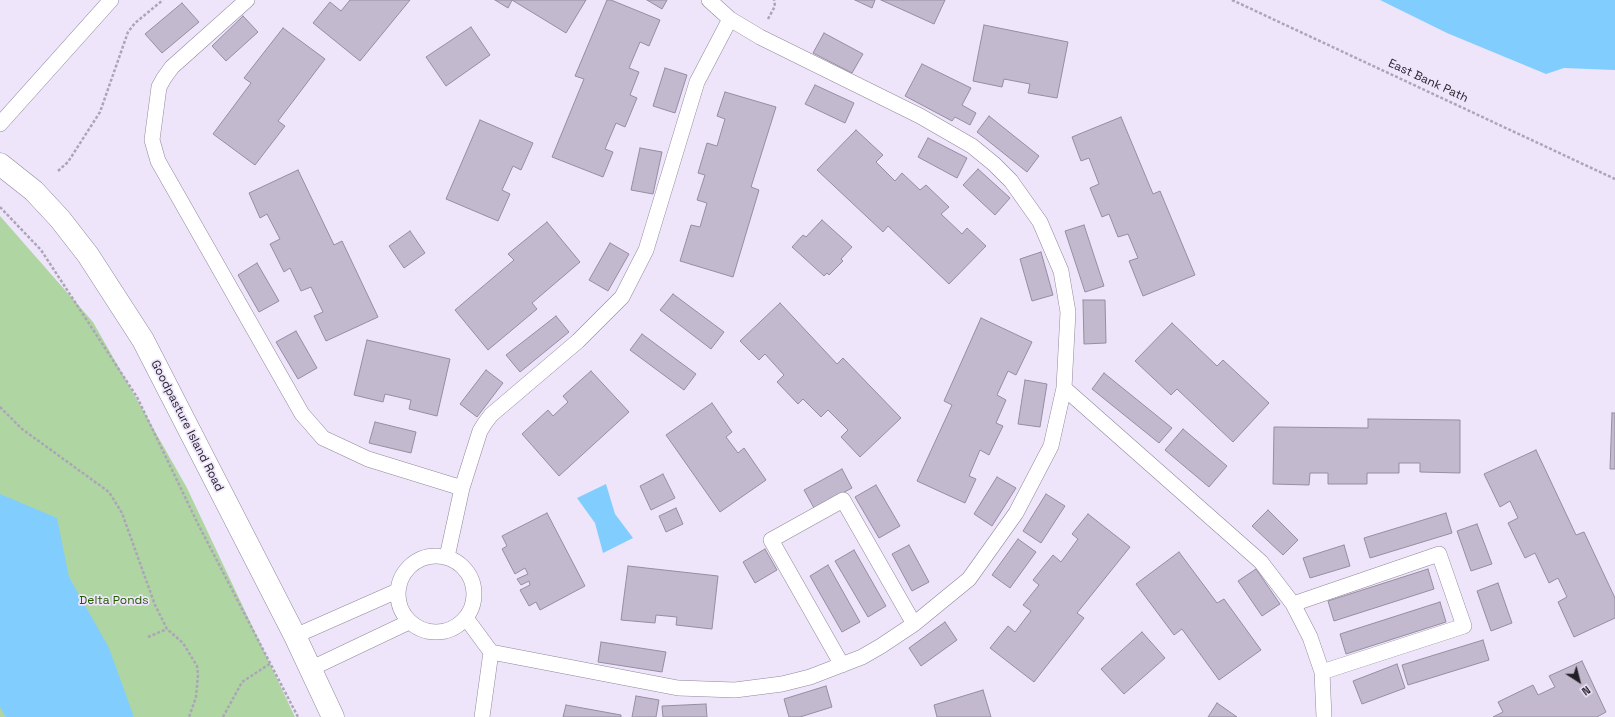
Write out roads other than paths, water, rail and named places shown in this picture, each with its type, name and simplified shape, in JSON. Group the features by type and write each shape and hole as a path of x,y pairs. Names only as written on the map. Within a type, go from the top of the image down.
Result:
{"main road":[{"name":"Goodpasture Island Road","path":"0,164 34,191 60,219 88,255 143,340 295,636 333,717"}],"lane":[{"path":"0,124 111,0"},
{"path":"247,0 172,67 159,87 152,140 158,161 302,414 323,438 368,460 462,488"},
{"path":"466,618 491,652 678,688 735,690 782,684 810,677 875,650 914,624 969,579 1016,513 1051,446 1064,388 1069,318 1061,270 1040,222 1011,181 994,164 972,146 920,116 760,37 730,19 709,0"},
{"path":"447,557 462,488 480,431 491,415 578,341 622,297 646,250 697,82 730,19"},
{"path":"1064,388 1261,562 1293,604 1310,637 1322,672 1324,717"},
{"path":"842,665 771,540 843,500 914,624"},
{"path":"1293,604 1439,554 1464,626 1322,672"},
{"path":"433,556 447,557 459,563 468,573 473,585 473,607 466,618 456,627 444,632 430,633 420,630 404,617 398,604 397,591 401,578 408,567 420,559 433,556"},
{"path":"295,636 397,591"},
{"path":"310,669 409,622"},
{"path":"482,717 491,652"}],"water":[{"path":"1380,0 1615,0 1615,70 1564,68 1546,74 1447,33"},
{"path":"606,484 615,514 633,538 603,553 595,523 577,498"},
{"path":"0,494 57,518 69,577 109,648 134,717 6,717 0,707"}],"park label":[{"name":"Delta Ponds","path":"114,601"}]}
